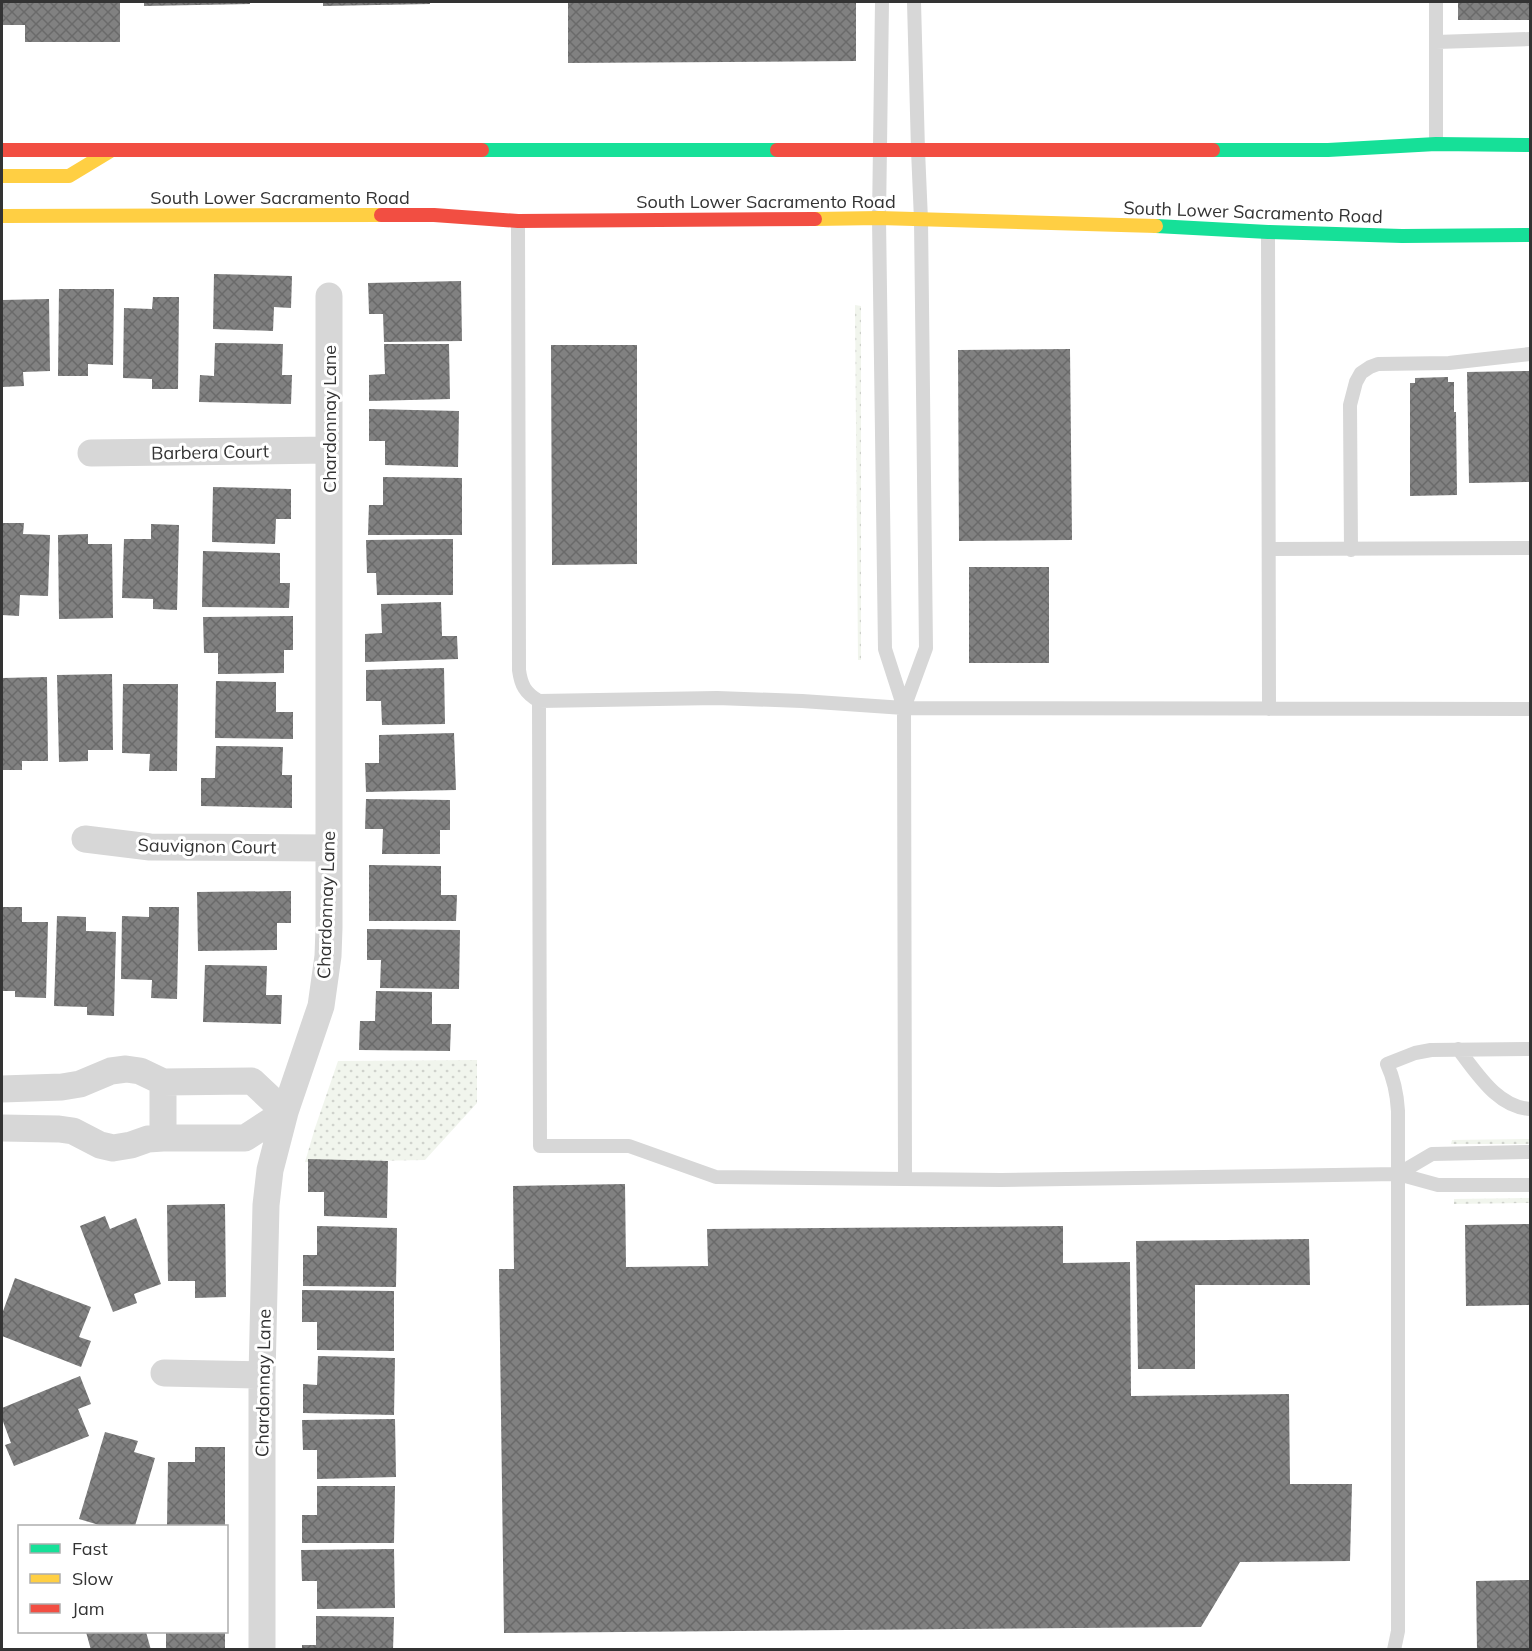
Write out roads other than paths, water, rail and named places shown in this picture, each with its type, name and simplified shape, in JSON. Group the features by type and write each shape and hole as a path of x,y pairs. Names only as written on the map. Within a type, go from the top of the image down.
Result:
{"main road":[{"path":"2,150 1328,150 1436,144 1530,145"},
{"path":"2,176 69,176 114,149"},
{"name":"South Lower Sacramento Road","path":"2,216 435,215 518,220 879,218 1174,226 1268,232 1402,236 1530,236"}],"street":[{"name":"Chardonnay Lane","path":"262,1650 262,1375 266,1205 270,1170 285,1112 321,1006 329,928 329,296"},
{"name":"Barbera Court","path":"91,453 329,450"},
{"name":"Sauvignon Court","path":"85,839 150,847 329,848"},
{"path":"2,1089 63,1087 80,1084 111,1071 126,1069 140,1071 164,1082 252,1081 285,1112 245,1138 148,1139 113,1148 100,1145 73,1131 59,1128 2,1128"},
{"path":"163,1138 164,1082"},
{"path":"164,1373 262,1375"}],"lane":[{"path":"882,2 879,218 885,649 904,708 905,1179"},
{"path":"904,708 926,648 921,220 914,2"},
{"path":"1436,2 1436,144"},
{"path":"1436,42 1530,39"},
{"path":"518,220 519,670 524,689 538,701 717,698 904,708 1530,709"},
{"path":"1268,232 1269,709"},
{"path":"1351,550 1350,405 1356,382 1361,373 1378,364 1449,363 1530,354"},
{"path":"1269,549 1530,548"},
{"path":"538,701 540,1146 629,1146 716,1177 1001,1180 1398,1174 1438,1185 1530,1185"},
{"path":"1458,1049 1496,1094 1514,1106 1530,1109"},
{"path":"1394,1650 1398,1631 1398,1174 1397,1095 1387,1064 1423,1051 1530,1049"},
{"path":"1398,1174 1432,1154 1530,1152"}]}
